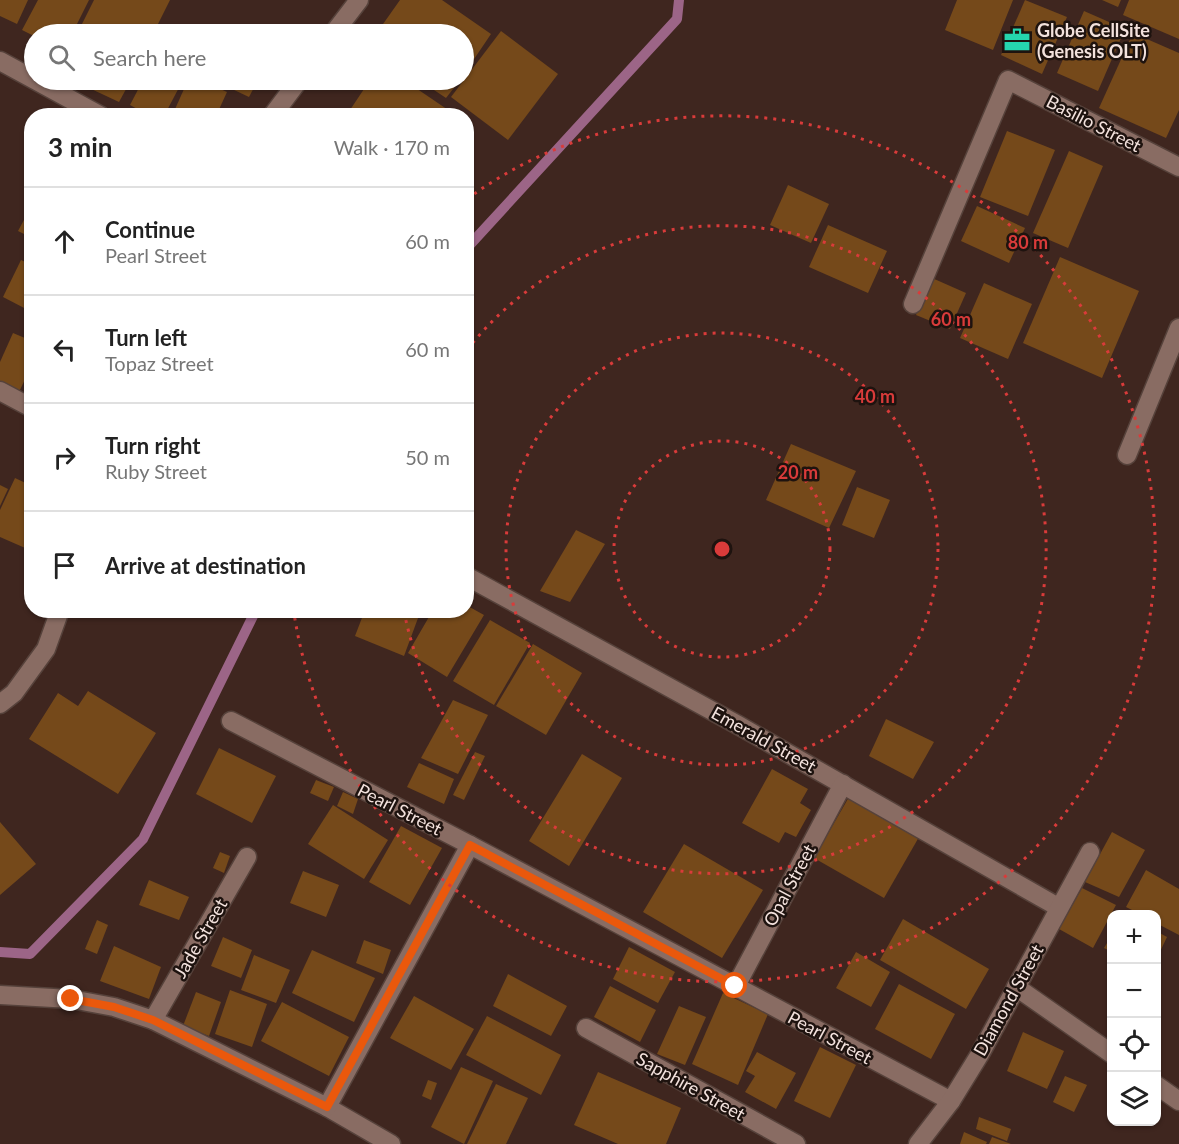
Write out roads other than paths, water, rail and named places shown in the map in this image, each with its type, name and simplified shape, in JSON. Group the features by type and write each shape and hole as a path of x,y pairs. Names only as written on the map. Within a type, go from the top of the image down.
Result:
{"street":[{"path":"341,24 359,0"},
{"path":"0,61 24,74"},
{"name":"Basilio Street","path":"913,304 1008,80 1179,167"},
{"path":"53,90 86,108"},
{"path":"278,108 292,90"},
{"path":"1127,455 1179,328"},
{"path":"0,391 24,404"},
{"name":"Emerald Street","path":"474,580 843,784 1058,907"},
{"path":"0,704 15,693 46,649 57,618"},
{"name":"Pearl Street","path":"231,721 470,845 951,1101"},
{"name":"Opal Street","path":"735,986 843,784"},
{"path":"327,1107 470,845"},
{"name":"Diamond Street","path":"918,1144 951,1101 980,1053 1090,852"},
{"name":"Jade Street","path":"153,1020 247,857"},
{"path":"1016,987 1107,1051"},
{"path":"0,994 71,999 114,1007 153,1020 327,1107 391,1144"},
{"name":"Sapphire Street","path":"586,1028 796,1144"},
{"path":"1161,1088 1179,1101"}],"waterway":[{"path":"474,240 677,19 679,0"},
{"path":"0,952 30,954 143,839 252,618"}],"place":[{"name":"Globe CellSite (Genesis OLT)","path":"1017,40"}]}
